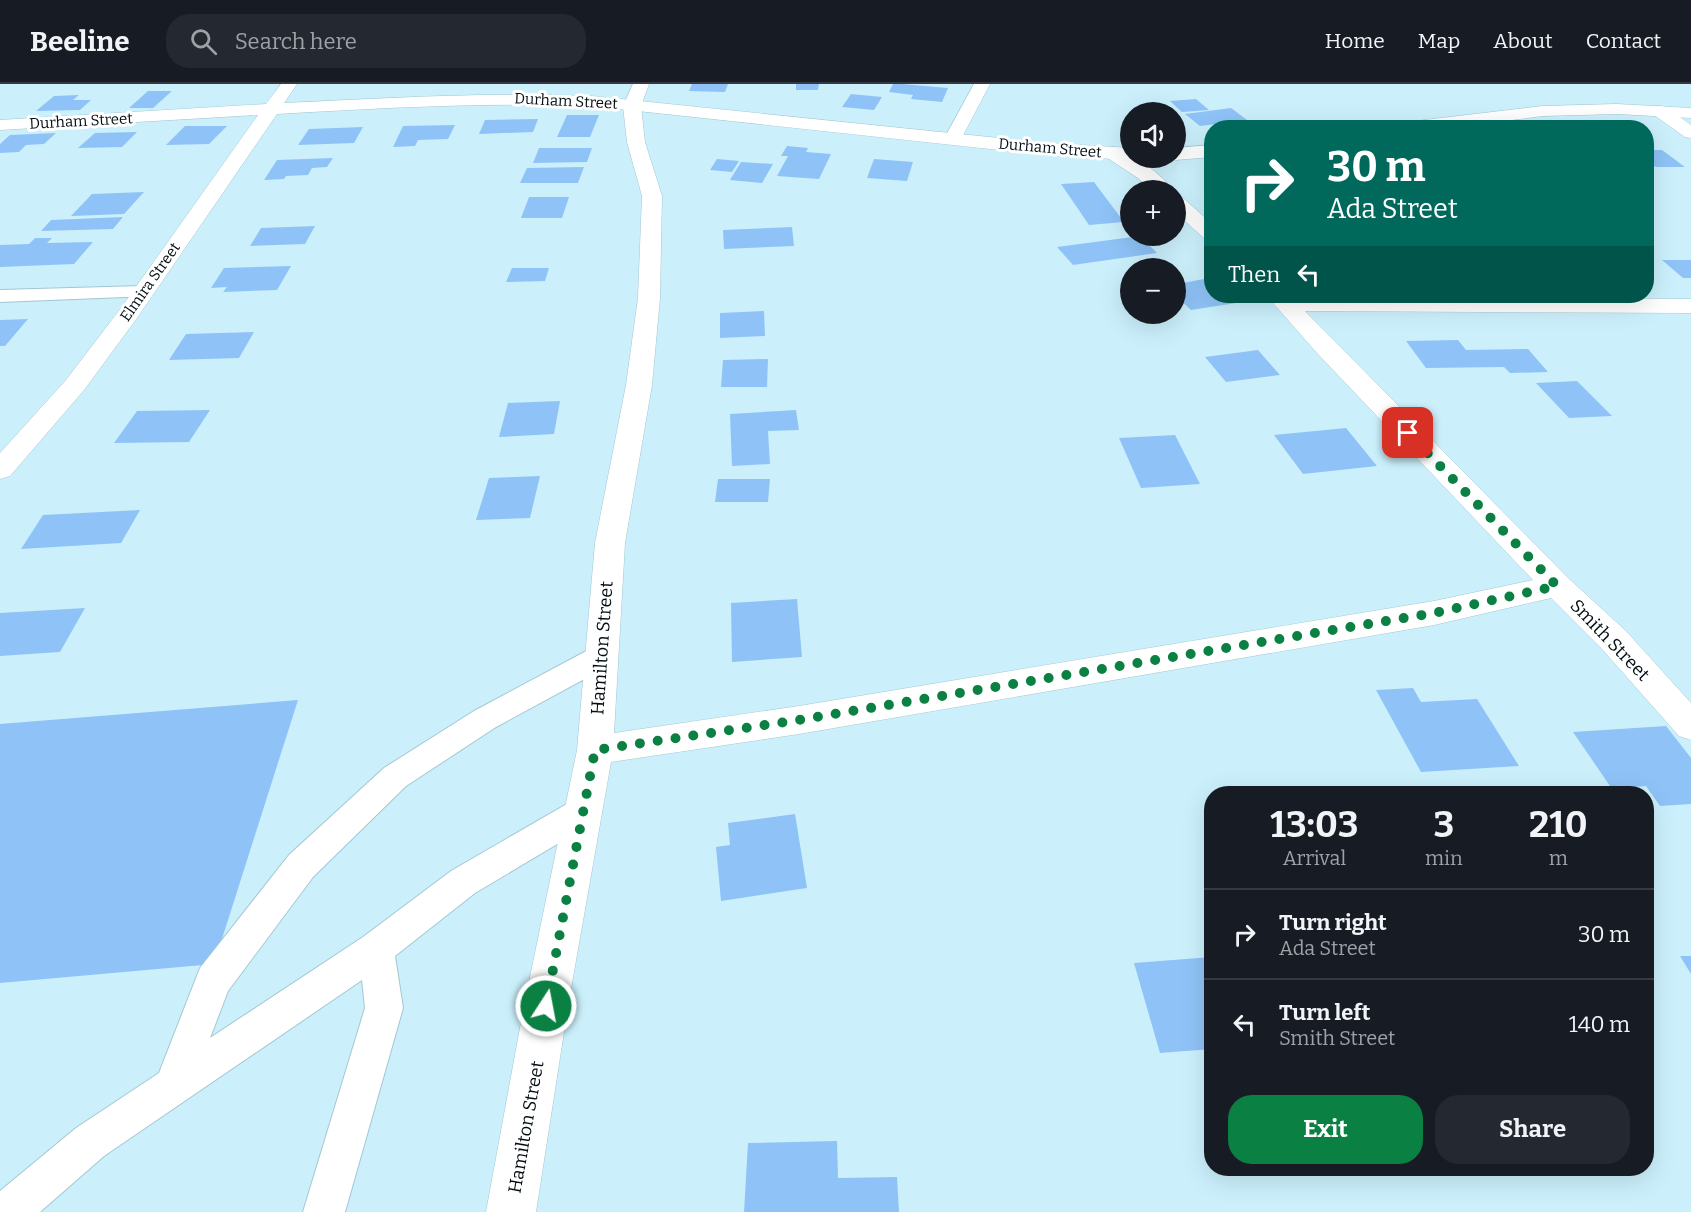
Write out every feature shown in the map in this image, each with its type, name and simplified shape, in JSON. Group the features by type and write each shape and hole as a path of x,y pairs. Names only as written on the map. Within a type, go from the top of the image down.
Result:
{"street":[{"name":"Elmira Street","path":"0,470 75,385 289,84"},
{"path":"953,139 982,84"},
{"name":"Durham Street","path":"0,125 486,98 552,99 636,95 953,139 1120,154"},
{"name":"Hamilton Street","path":"511,1212 546,1006 595,750 610,543 639,384 649,298 652,196 636,142 636,95"},
{"path":"1467,120 1543,111 1617,109 1691,113"},
{"path":"1660,111 1691,133"},
{"path":"1186,153 1204,152"},
{"path":"1138,168 1152,180"},
{"path":"1186,211 1204,228"},
{"name":"Smith Street","path":"1286,303 1326,348 1557,586 1614,640 1691,726"},
{"path":"1487,303 1691,306"},
{"path":"595,750 799,720 1434,613 1557,586"}],"lane":[{"path":"0,296 143,292"},
{"path":"173,1086 213,981 302,866 394,777 485,719 602,656"},
{"path":"8,1212 90,1142 376,949 463,882 584,811"},
{"path":"324,1212 384,1008 376,949"}],"building":[{"path":"692,84 728,84 725,92 689,91"},
{"path":"796,84 819,84 818,90 796,90"},
{"path":"893,84 948,88 942,102 911,99 913,95 889,92"},
{"path":"148,91 172,91 153,108 129,108"},
{"path":"851,94 882,97 874,110 842,107"},
{"path":"79,95 73,100 91,100 80,110 36,111 54,96"},
{"path":"1196,99 1209,110 1186,112 1186,102 1170,101"},
{"path":"1231,108 1247,120 1204,120 1204,126 1200,126 1186,114"},
{"path":"567,115 599,115 590,137 557,137"},
{"path":"538,119 533,132 479,134 485,120"},
{"path":"455,125 448,139 418,140 415,146 393,147 403,126"},
{"path":"185,126 227,126 209,144 166,145"},
{"path":"363,127 354,143 298,145 309,129"},
{"path":"137,132 122,147 78,148 95,133"},
{"path":"56,133 44,144 26,145 19,152 0,153 0,144 10,135"},
{"path":"787,146 808,148 806,152 831,154 819,179 777,176 788,156 781,156"},
{"path":"539,148 592,148 587,162 533,163"},
{"path":"1654,150 1662,150 1685,167 1654,166"},
{"path":"333,158 327,167 312,168 308,175 264,180 277,160"},
{"path":"717,159 739,161 732,172 710,170"},
{"path":"874,159 913,162 907,181 867,178"},
{"path":"741,162 773,164 762,183 730,180"},
{"path":"584,167 578,183 520,183 527,168"},
{"path":"1094,182 1120,217 1120,222 1089,225 1061,184"},
{"path":"144,192 124,214 71,216 92,194"},
{"path":"529,197 569,197 562,218 521,218"},
{"path":"123,217 113,229 41,231 51,220"},
{"path":"315,226 305,244 250,246 261,228"},
{"path":"792,227 794,246 724,249 723,230"},
{"path":"35,238 52,238 47,243 93,242 74,264 0,267 0,245 29,244"},
{"path":"1120,239 1120,246 1150,246 1157,253 1073,265 1057,247"},
{"path":"1662,260 1691,260 1691,278 1683,278"},
{"path":"291,266 277,290 223,292 227,287 211,288 224,268"},
{"path":"512,268 549,268 545,281 506,282"},
{"path":"1204,279 1204,303 1236,303 1191,310 1186,305 1186,282"},
{"path":"764,311 765,336 720,338 720,313"},
{"path":"28,319 5,346 0,346 0,320"},
{"path":"254,332 239,358 169,360 186,334"},
{"path":"1458,340 1466,350 1528,349 1548,372 1510,373 1504,367 1426,368 1406,341"},
{"path":"1258,350 1280,375 1226,382 1205,357"},
{"path":"768,359 767,387 721,387 723,360"},
{"path":"1577,381 1612,416 1569,418 1536,383"},
{"path":"560,401 554,434 499,437 508,403"},
{"path":"210,410 189,442 114,443 137,411"},
{"path":"796,410 799,430 768,431 770,464 732,466 730,414"},
{"path":"1346,428 1377,466 1303,474 1274,435"},
{"path":"1175,435 1200,484 1141,488 1119,438"},
{"path":"540,476 530,518 476,520 489,478"},
{"path":"718,479 770,479 768,502 715,502"},
{"path":"140,510 121,543 21,549 43,515"},
{"path":"797,599 802,657 732,662 731,603"},
{"path":"85,608 60,652 0,656 0,613"},
{"path":"1413,688 1421,702 1477,699 1519,766 1421,772 1376,690"},
{"path":"298,700 214,964 0,983 0,724"},
{"path":"1666,726 1691,758 1691,804 1660,806 1654,797 1654,786 1610,786 1573,732"},
{"path":"795,814 807,888 721,901 716,847 730,845 728,823"},
{"path":"1680,956 1691,956 1691,974"},
{"path":"1204,958 1204,1050 1160,1053 1134,963"},
{"path":"837,1141 838,1178 897,1177 899,1212 744,1212 748,1143"}],"route":[{"path":"546,1006 595,750 799,720 1434,613 1557,586 1408,433"}]}
